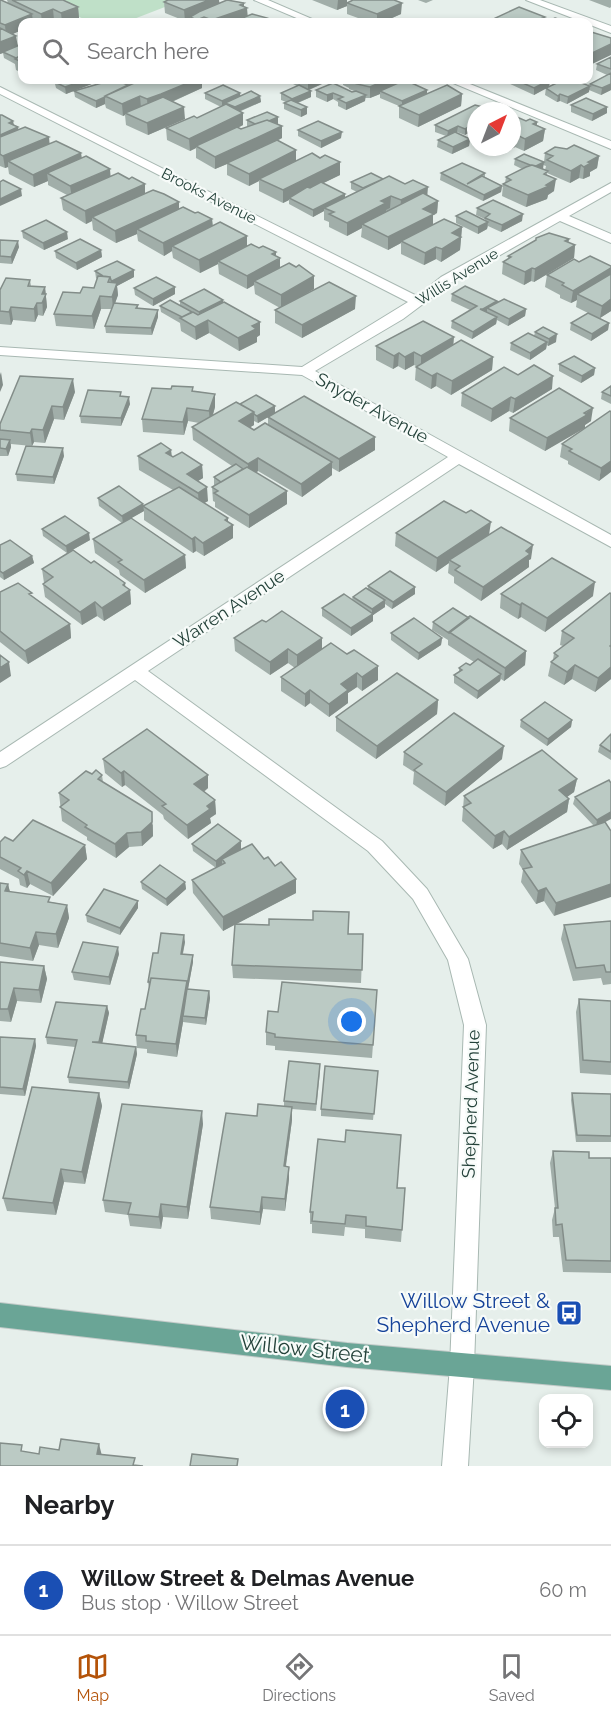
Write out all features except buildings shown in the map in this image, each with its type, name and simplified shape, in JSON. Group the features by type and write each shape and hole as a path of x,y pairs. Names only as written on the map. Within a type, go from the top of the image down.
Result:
{"main road":[{"name":"Willow Street","path":"0,1314 462,1366 611,1378"}],"street":[{"path":"259,0 304,18"},
{"path":"531,0 579,18"},
{"path":"593,23 611,30"},
{"path":"462,84 611,145"},
{"name":"Brooks Avenue","path":"0,90 417,301"},
{"name":"Willis Avenue","path":"305,371 399,316 446,280 611,187"},
{"path":"560,216 611,239"},
{"name":"Snyder Avenue","path":"0,351 305,371 611,542"},
{"name":"Warren Avenue","path":"0,761 459,457"},
{"name":"Shepherd Avenue","path":"135,671 375,846 420,894 458,959 475,1025 462,1366 455,1466"}],"green space":[{"path":"40,0 183,0 136,18 82,18"}],"place":[{"name":"Willow Street & Shepherd Avenue","path":"569,1313"},
{"name":"Willow Street & Delmas Avenue","path":"345,1409"}]}
